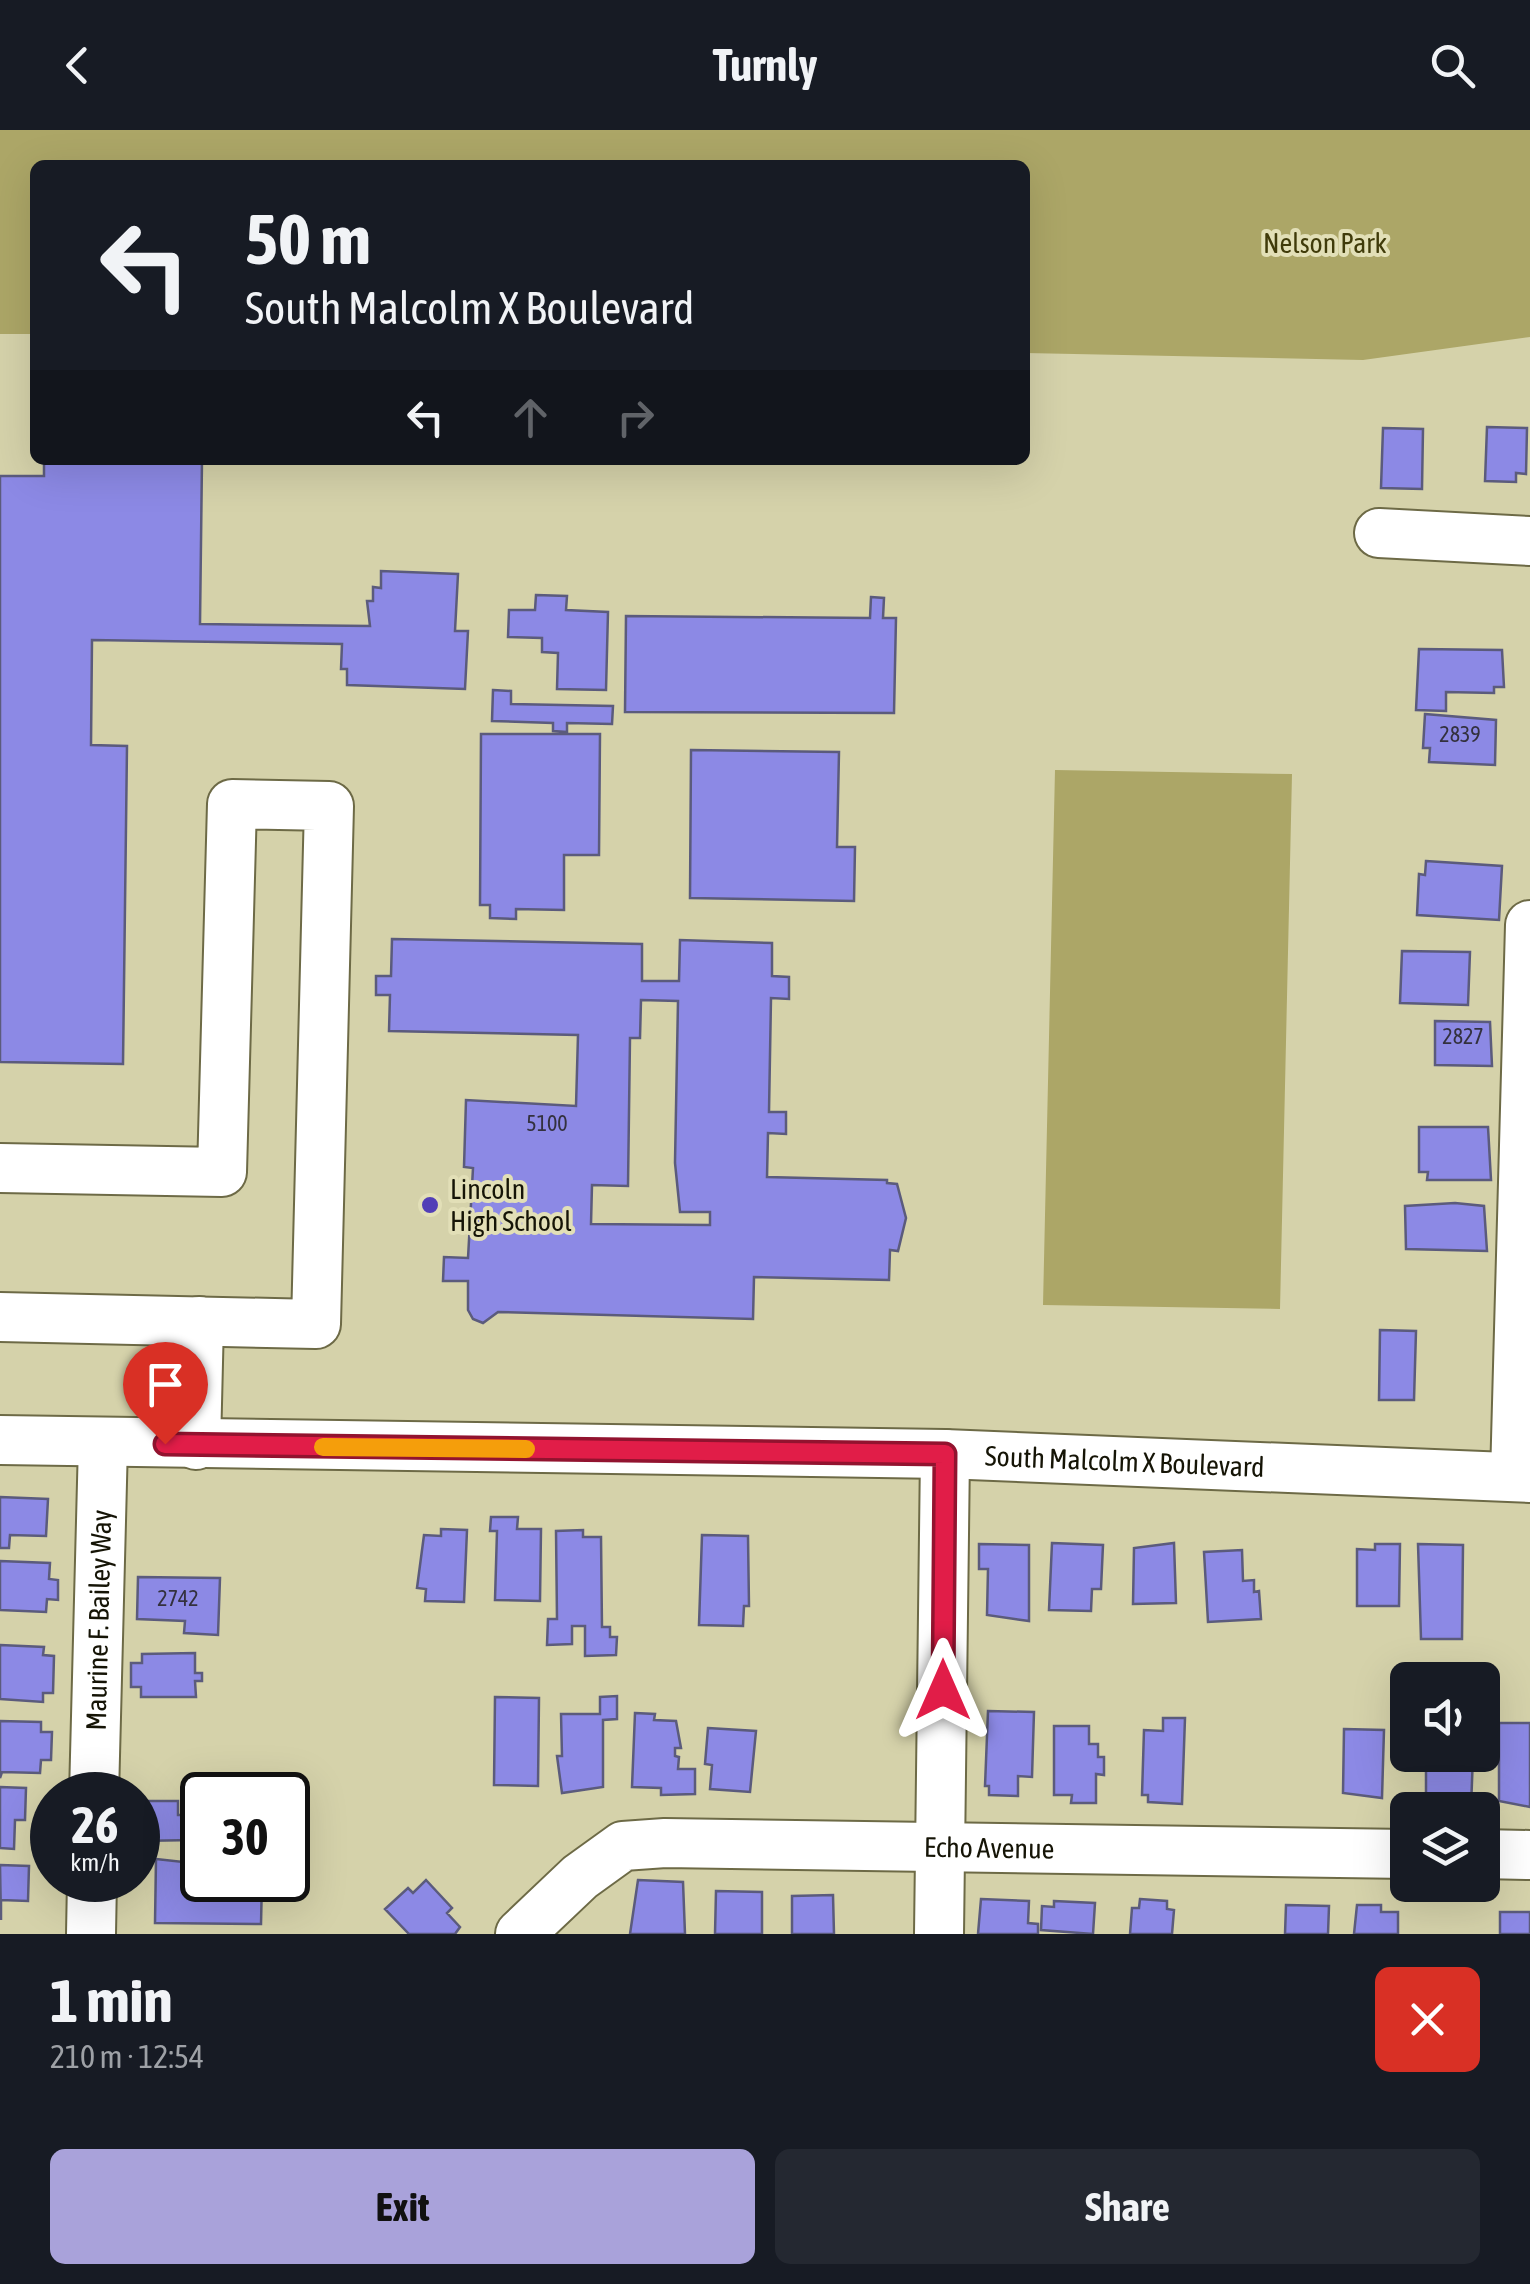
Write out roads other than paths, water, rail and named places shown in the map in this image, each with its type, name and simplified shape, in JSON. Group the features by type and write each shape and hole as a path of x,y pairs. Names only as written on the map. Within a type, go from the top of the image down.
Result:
{"street":[{"path":"1379,533 1530,541"},
{"path":"0,1168 222,1172 232,804 329,806 316,1324 0,1317"},
{"path":"1523,1478 1530,925"},
{"path":"196,1445 199,1321"},
{"name":"South Malcolm X Boulevard","path":"0,1440 945,1454 1523,1478"},
{"name":"Maurine F. Bailey Way","path":"95,1772 104,1443"},
{"path":"939,1934 945,1454"},
{"name":"Echo Avenue","path":"520,1934 580,1877 623,1846 664,1843 1390,1854"},
{"path":"1500,1854 1530,1855"},
{"path":"91,1934 92,1902"}],"place":[{"name":"Lincoln High School","path":"430,1205"}],"park label":[{"name":"Nelson Park","path":"1325,243"}]}
